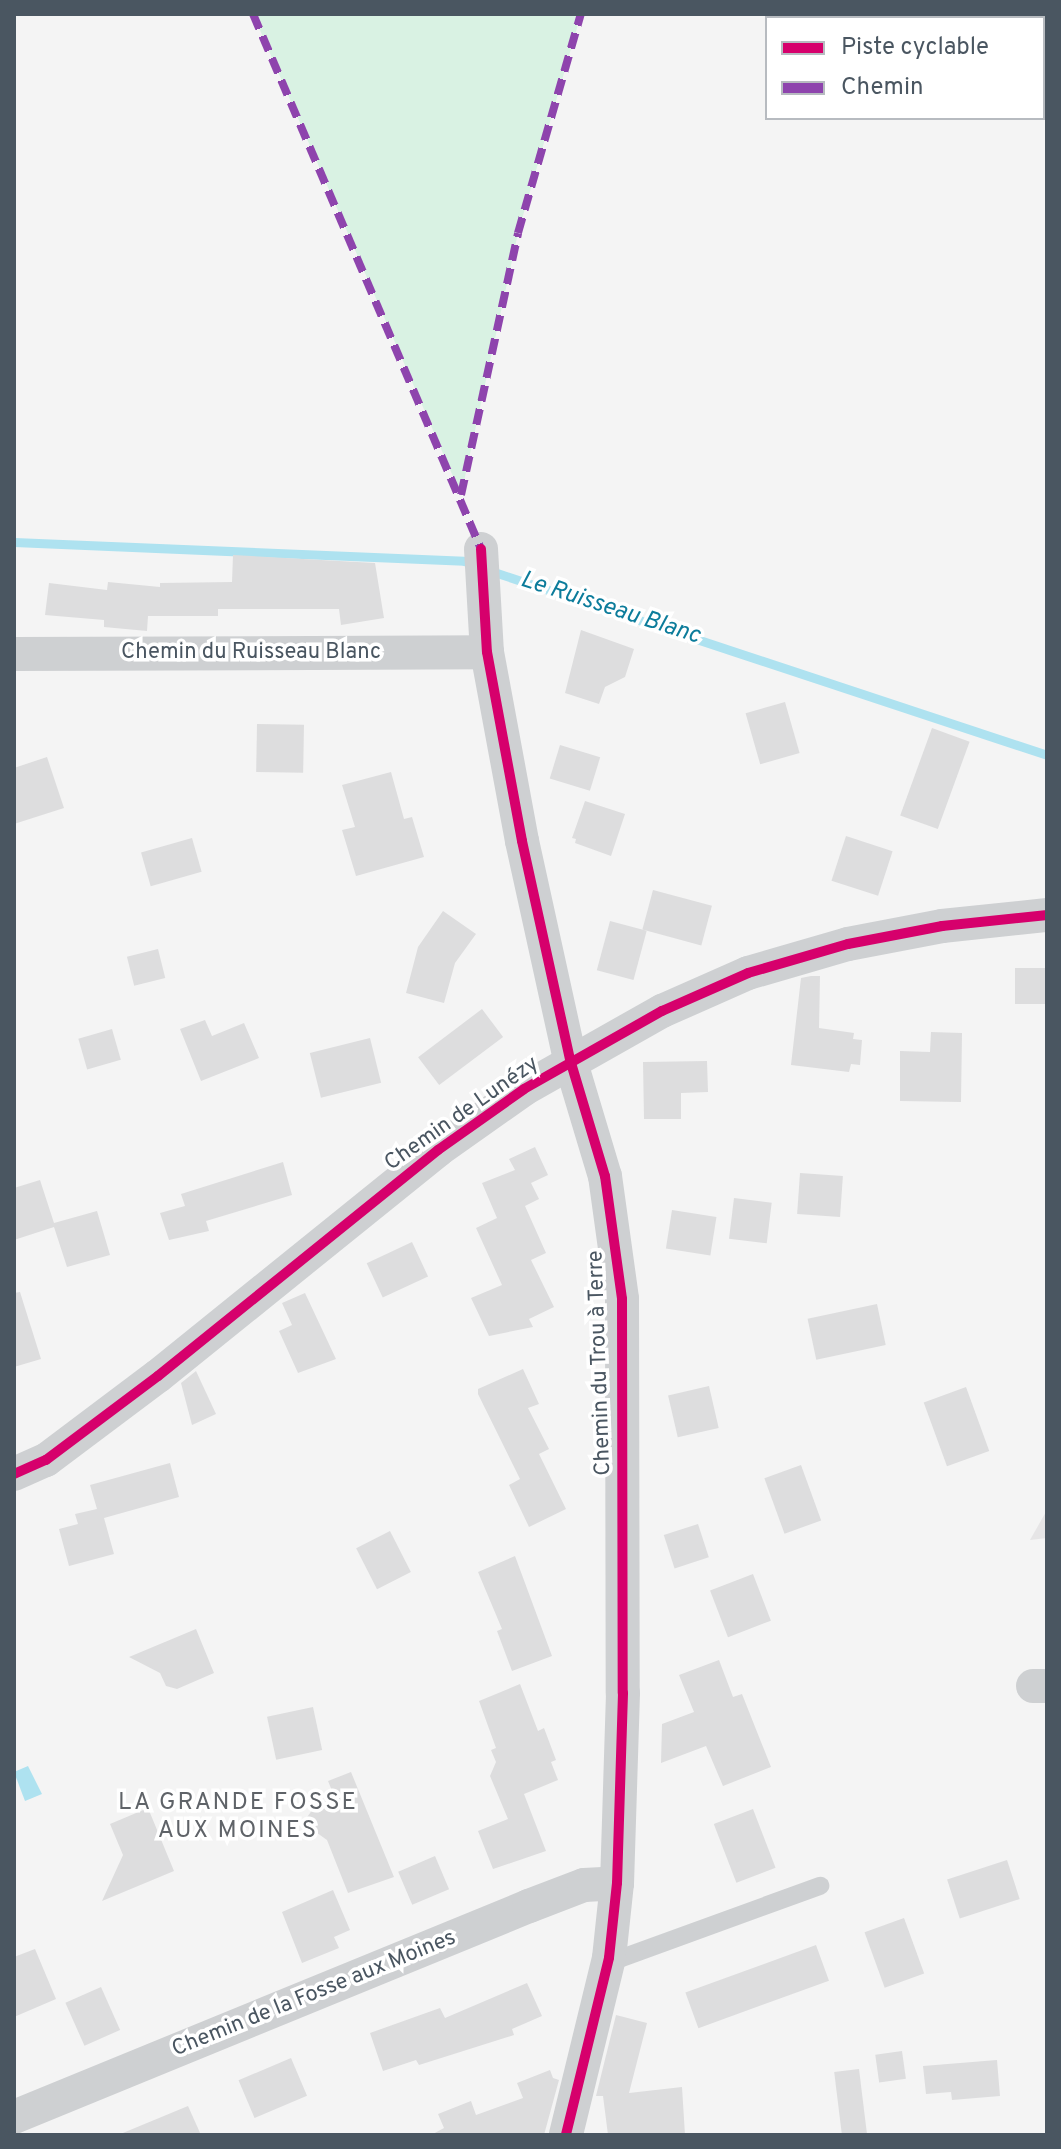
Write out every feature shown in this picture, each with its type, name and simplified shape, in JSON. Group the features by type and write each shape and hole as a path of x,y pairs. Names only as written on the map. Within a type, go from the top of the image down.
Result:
{"street":[{"name":"Chemin du Trou à Terre","path":"481,549 487,652 522,841 571,1063 605,1176 622,1299 623,1693 617,1883 608,1963 566,2135"},
{"name":"Chemin du Ruisseau Blanc","path":"14,654 487,652"},
{"name":"Chemin de Lunézy","path":"14,1474 46,1460 158,1376 438,1150 524,1089 662,1011 748,973 861,941 942,926 1047,915"},
{"name":"Chemin de la Fosse aux Moines","path":"14,2117 529,1906 584,1885 617,1883"}],"lane":[{"path":"608,1963 820,1886"}],"shaded area":[{"path":"1047,1510 1047,1538 1030,1540"}],"green space":[{"path":"253,14 581,14 518,233 461,495"}],"water":[{"path":"28,1766 42,1794 25,1801 14,1772"}],"building":[{"path":"233,555 375,563 384,618 341,625 339,609 218,609 218,616 148,616 147,631 104,627 104,620 45,615 49,583 107,590 108,582 160,587 160,583 232,582"},
{"path":"581,630 634,649 625,677 605,687 599,704 565,693"},
{"path":"785,702 800,753 760,764 746,713"},
{"path":"257,724 304,725 303,773 256,772"},
{"path":"932,728 970,742 938,829 900,815"},
{"path":"560,745 600,757 590,791 550,778"},
{"path":"47,757 64,808 14,824 14,768"},
{"path":"391,772 404,819 412,817 424,857 356,876 342,830 355,827 342,785"},
{"path":"585,801 625,814 611,856 575,843 576,839 572,838"},
{"path":"846,836 893,851 878,896 831,881"},
{"path":"192,838 202,872 151,886 141,853"},
{"path":"653,890 712,906 701,945 642,930"},
{"path":"443,911 476,934 455,963 444,1003 406,993 418,947"},
{"path":"610,921 647,931 634,980 597,970"},
{"path":"158,949 165,978 134,986 127,957"},
{"path":"1015,968 1047,968 1047,1004 1015,1004"},
{"path":"820,976 819,1028 854,1033 853,1039 862,1040 860,1065 851,1064 849,1072 791,1065 801,978"},
{"path":"482,1009 503,1037 439,1085 418,1057"},
{"path":"205,1020 212,1036 244,1023 259,1058 201,1081 180,1029"},
{"path":"112,1029 121,1060 87,1069 78,1039"},
{"path":"931,1032 962,1033 961,1102 900,1101 900,1051 930,1052"},
{"path":"370,1038 381,1083 321,1098 310,1053"},
{"path":"707,1061 708,1092 681,1093 681,1119 644,1119 643,1062"},
{"path":"535,1147 548,1175 531,1183 539,1199 525,1206 546,1253 531,1260 554,1307 529,1319 533,1327 489,1336 471,1298 502,1285 476,1228 497,1218 482,1183 515,1170 509,1159"},
{"path":"283,1162 292,1195 206,1221 209,1231 169,1240 160,1213 185,1206 181,1194"},
{"path":"800,1173 843,1176 840,1217 797,1214"},
{"path":"40,1180 54,1223 97,1211 110,1255 67,1267 54,1227 14,1240 14,1188"},
{"path":"734,1198 772,1203 767,1243 729,1239"},
{"path":"672,1210 716,1217 710,1256 666,1249"},
{"path":"412,1242 428,1276 383,1298 367,1263"},
{"path":"20,1292 41,1359 14,1367 14,1293"},
{"path":"305,1293 336,1359 298,1373 279,1331 292,1325 282,1303"},
{"path":"877,1304 886,1345 816,1360 808,1319"},
{"path":"523,1369 539,1404 528,1408 549,1449 539,1454 566,1509 529,1527 509,1485 520,1479 478,1394 478,1389"},
{"path":"196,1371 216,1414 192,1425 181,1383"},
{"path":"709,1386 719,1428 678,1437 668,1395"},
{"path":"966,1387 989,1451 947,1466 924,1402"},
{"path":"170,1463 179,1497 104,1518 114,1554 69,1566 59,1529 78,1524 75,1514 97,1509 90,1485"},
{"path":"801,1465 821,1520 785,1534 764,1478"},
{"path":"698,1524 709,1557 675,1568 664,1535"},
{"path":"390,1531 411,1572 377,1589 356,1548"},
{"path":"515,1556 552,1656 512,1671 497,1631 502,1629 478,1572"},
{"path":"753,1574 771,1621 728,1637 710,1590"},
{"path":"196,1629 214,1673 177,1689 166,1686 160,1673 129,1657"},
{"path":"719,1660 733,1697 742,1694 771,1767 723,1786 706,1746 661,1763 662,1724 694,1712 679,1675"},
{"path":"520,1684 538,1731 544,1728 556,1760 551,1762 558,1780 524,1794 546,1851 493,1869 478,1831 508,1819 490,1776 496,1762 491,1750 496,1748 479,1701"},
{"path":"313,1707 322,1750 276,1760 267,1717"},
{"path":"351,1772 394,1877 348,1893 327,1840 303,1823 315,1806 335,1798 328,1781"},
{"path":"148,1808 174,1871 102,1901 123,1855 110,1824"},
{"path":"753,1809 776,1868 736,1883 714,1824"},
{"path":"435,1856 449,1889 412,1905 398,1872"},
{"path":"1007,1860 1020,1899 960,1918 947,1879"},
{"path":"333,1890 350,1930 334,1937 339,1948 302,1963 282,1912"},
{"path":"904,1918 924,1973 885,1988 865,1932"},
{"path":"816,1945 829,1981 698,2028 685,1993"},
{"path":"35,1949 56,1999 14,2017 14,1957"},
{"path":"527,1983 542,2016 512,2029 514,2035 419,2065 416,2060 383,2071 370,2033 440,2008 445,2018"},
{"path":"101,1987 120,2030 84,2046 65,2003"},
{"path":"616,2015 647,2023 629,2093 682,2087 685,2135 608,2135 603,2096 596,2096"},
{"path":"902,2051 906,2079 879,2082 875,2055"},
{"path":"291,2058 307,2096 255,2118 239,2080"},
{"path":"997,2060 1000,2096 952,2100 951,2092 926,2094 923,2066"},
{"path":"859,2069 867,2135 842,2135 834,2072"},
{"path":"550,2070 553,2078 559,2080 544,2135 431,2135 444,2128 438,2114 471,2101 476,2115 523,2098 517,2083"},
{"path":"188,2106 201,2135 118,2135"}],"waterway":[{"name":"Le Ruisseau Blanc","path":"14,542 464,561 474,564"},
{"name":"Le Ruisseau Blanc","path":"491,571 1047,755"}],"marked path":[{"path":"253,14 481,549"},
{"path":"461,495 518,233 581,14"}],"cycle path":[{"path":"481,549 487,652 522,841 571,1063 605,1176 622,1299 623,1693 617,1883 609,1958 566,2135"},
{"path":"14,1474 46,1460 158,1376 438,1150 524,1089 662,1011 748,973 848,944 942,926 1047,915"}],"district":[{"name":"LA GRANDE FOSSE AUX MOINES","path":"238,1818"}]}
